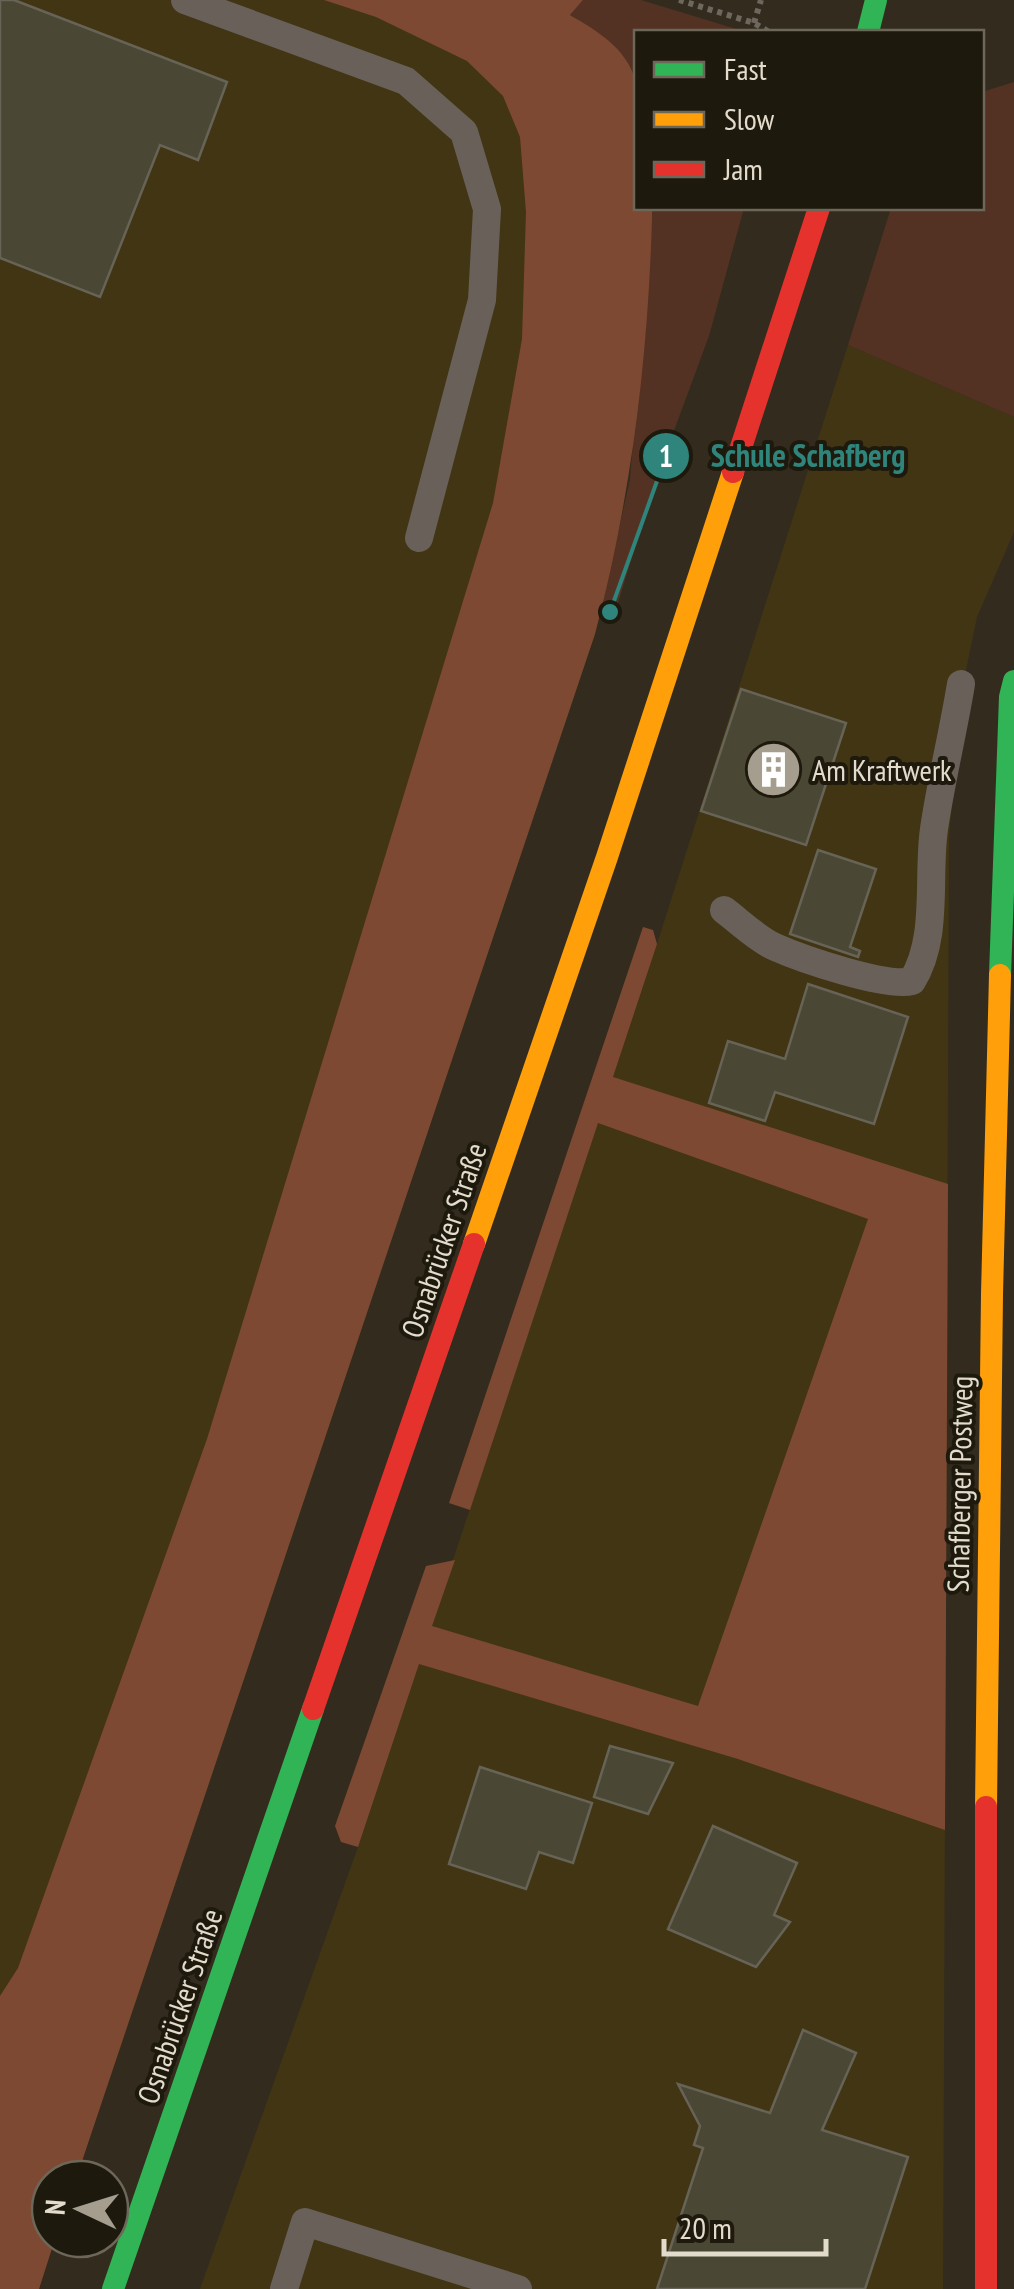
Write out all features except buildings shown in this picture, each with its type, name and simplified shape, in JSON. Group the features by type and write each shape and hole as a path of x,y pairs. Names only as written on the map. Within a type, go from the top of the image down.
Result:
{"main road":[{"path":"868,30 876,0"},
{"name":"Osnabrücker Straße","path":"113,2289 607,857 818,210"},
{"name":"Schafberger Postweg","path":"986,2289 984,1744 999,948 1010,697 1014,681"}],"lane":[{"path":"184,0 406,82 464,132 487,209 482,300 418,538"},
{"path":"724,910 773,946 880,980 900,984 912,980 922,966 927,943 934,828 961,684"},
{"path":"284,2289 305,2222 518,2289"}],"path":[{"path":"679,0 766,30"},
{"path":"754,23 761,0"}],"shaded area":[{"path":"0,0 535,0 634,79 634,210 652,210 595,634 83,2159 30,2159 30,2259 49,2259 39,2289 0,2289"},
{"path":"324,0 583,0 570,15 601,35 626,59 634,76 634,210 652,210 636,428 619,531 595,634 83,2159 30,2159 30,2259 49,2259 39,2289 0,2289 0,1996 18,1968 207,1439 493,503 522,339 526,212 520,137 503,96 467,61 376,17"},
{"path":"583,0 641,0 739,30 634,30 634,76 618,50 570,15"},
{"path":"1014,82 1014,417 848,345 890,210 984,210 984,91"},
{"path":"652,210 743,210 709,336 656,479 613,619 600,615 630,479"},
{"path":"848,345 1014,417 1014,532 977,617 961,694 949,837 943,2289 200,2289 358,1847 657,944"},
{"path":"643,927 653,930 657,944 613,1077 948,1184 945,1830 738,1759 419,1664 358,1847 341,1842 335,1826 426,1566 455,1560 432,1626 698,1706 868,1219 598,1123 470,1510 449,1503"}],"traffic: fast":[{"path":"868,30 876,0"},
{"path":"1000,975 1010,697 1014,681"},
{"path":"113,2289 313,1709"}],"traffic: slow":[{"path":"474,1244 607,857 733,472"},
{"path":"986,1807 1000,975"}],"traffic: jam":[{"path":"733,472 818,210"},
{"path":"313,1709 474,1244"},
{"path":"986,1807 986,2289"}],"place":[{"name":"Schule Schafberg","path":"610,612"},
{"name":"Am Kraftwerk","path":"773,769"}]}
